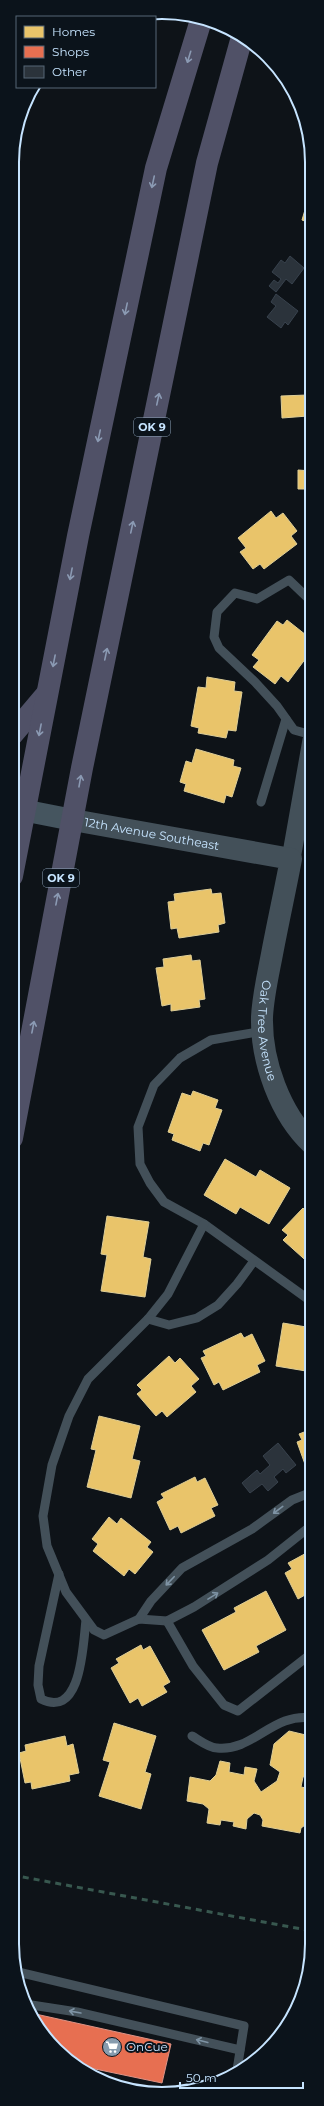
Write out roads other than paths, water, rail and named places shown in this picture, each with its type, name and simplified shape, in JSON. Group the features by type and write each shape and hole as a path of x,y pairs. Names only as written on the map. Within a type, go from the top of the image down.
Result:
{"highway":[{"path":"19,805 48,692 78,536 156,168 200,24"},
{"name":"OK 9","path":"19,1102 73,820 207,163 240,43"},
{"path":"19,727 48,692"}],"main road":[{"name":"12th Avenue Southeast","path":"19,809 73,820"}],"street":[{"path":"291,859 305,791"},
{"name":"12th Avenue Southeast","path":"73,820 291,859"},
{"name":"Oak Tree Avenue","path":"291,859 264,994 263,1031 264,1042 275,1086 285,1107 305,1134"}],"lane":[{"path":"305,595 289,580 257,599 235,593 217,612 214,637 219,648 255,682 294,730 305,733"},
{"path":"261,802 286,719"},
{"path":"263,1031 211,1040 180,1058 154,1086 138,1127 140,1164 150,1183 164,1202 204,1224 305,1297"},
{"path":"204,1224 168,1294 148,1319 88,1379 69,1416 52,1465 43,1516 47,1546 66,1592 94,1630 104,1635 139,1619 167,1621 194,1607 263,1563 305,1530"},
{"path":"148,1319 169,1325 197,1318 218,1305 237,1284 254,1261"},
{"path":"139,1619 151,1601 182,1568 252,1530 292,1500 305,1495"},
{"path":"59,1574 39,1666 38,1685 41,1699 50,1703 63,1701 73,1692 77,1680 86,1620"},
{"path":"167,1621 193,1666 224,1705 238,1711 305,1658"},
{"path":"192,1736 216,1748 235,1748 279,1722 300,1716 305,1717"},
{"path":"22,1973 244,2026 238,2065"},
{"path":"33,2005 84,2014 240,2050"}],"railway":[{"path":"19,1876 305,1930"}],"place":[{"name":"OnCue","path":"112,2047"}]}
